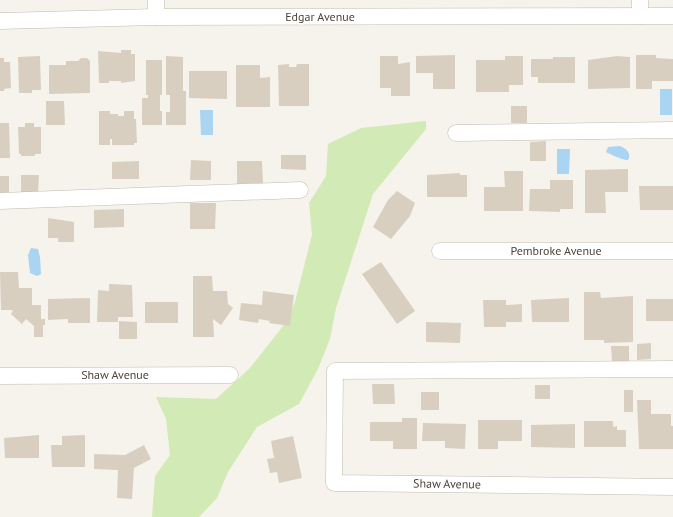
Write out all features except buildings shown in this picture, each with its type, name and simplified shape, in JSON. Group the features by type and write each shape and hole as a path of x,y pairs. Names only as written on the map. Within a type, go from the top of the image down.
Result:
{"street":[{"path":"156,0 156,17"},
{"path":"640,0 640,16"},
{"name":"Edgar Avenue","path":"0,22 156,17 673,16"},
{"path":"456,133 673,130"},
{"path":"0,201 300,190"},
{"name":"Pembroke Avenue","path":"440,251 673,251"},
{"name":"Shaw Avenue","path":"673,369 335,371 334,483 673,487"},
{"name":"Shaw Avenue","path":"0,376 230,375"}],"green space":[{"path":"426,121 426,129 373,194 336,308 330,339 318,369 299,404 257,427 228,472 217,498 199,517 152,517 155,476 170,455 166,419 156,397 216,399 249,369 287,321 295,302 312,235 309,203 326,176 328,144 361,128"}],"water":[{"path":"660,89 672,89 672,115 660,115"},
{"path":"200,110 213,110 213,135 201,135"},
{"path":"620,146 628,152 628,160 606,152 608,147"},
{"path":"557,149 570,149 569,174 557,174"},
{"path":"31,248 38,249 40,257 41,274 37,276 30,273 28,255"}]}
